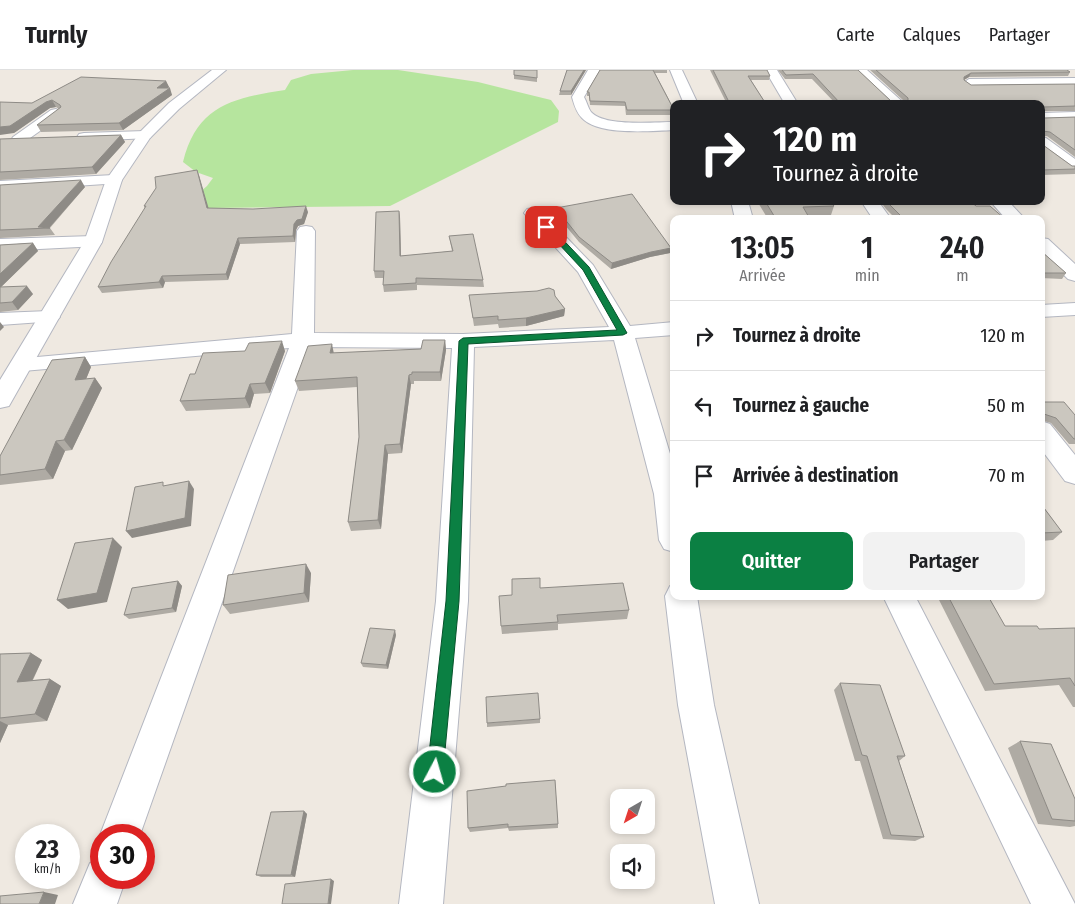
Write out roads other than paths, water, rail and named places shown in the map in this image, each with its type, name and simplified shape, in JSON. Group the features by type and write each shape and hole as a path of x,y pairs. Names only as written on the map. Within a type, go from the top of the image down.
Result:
{"street":[{"path":"0,400 23,364 93,242 114,180 145,134 174,106 220,70"},
{"path":"594,70 578,97 585,113 590,118 612,124 670,126"},
{"path":"676,70 689,100"},
{"path":"771,70 790,100"},
{"path":"860,70 894,100"},
{"path":"958,74 982,94"},
{"path":"968,83 1075,82"},
{"path":"18,140 56,113"},
{"path":"1045,117 1075,116"},
{"path":"67,138 145,134"},
{"path":"0,140 48,138"},
{"path":"1045,144 1075,166"},
{"path":"0,186 114,180"},
{"path":"1002,205 1012,215"},
{"path":"533,213 586,269 623,333 668,494 670,509"},
{"path":"124,824 302,340 306,231"},
{"path":"0,245 93,242"},
{"path":"1045,246 1075,274"},
{"path":"1045,311 1075,309"},
{"path":"0,319 49,317"},
{"path":"23,364 302,340 463,341 623,333 670,328"},
{"path":"421,904 452,601 463,341"},
{"path":"1045,435 1075,474"},
{"path":"682,600 696,705 737,904"},
{"path":"901,600 1053,904"},
{"path":"95,904 101,889"}]}
